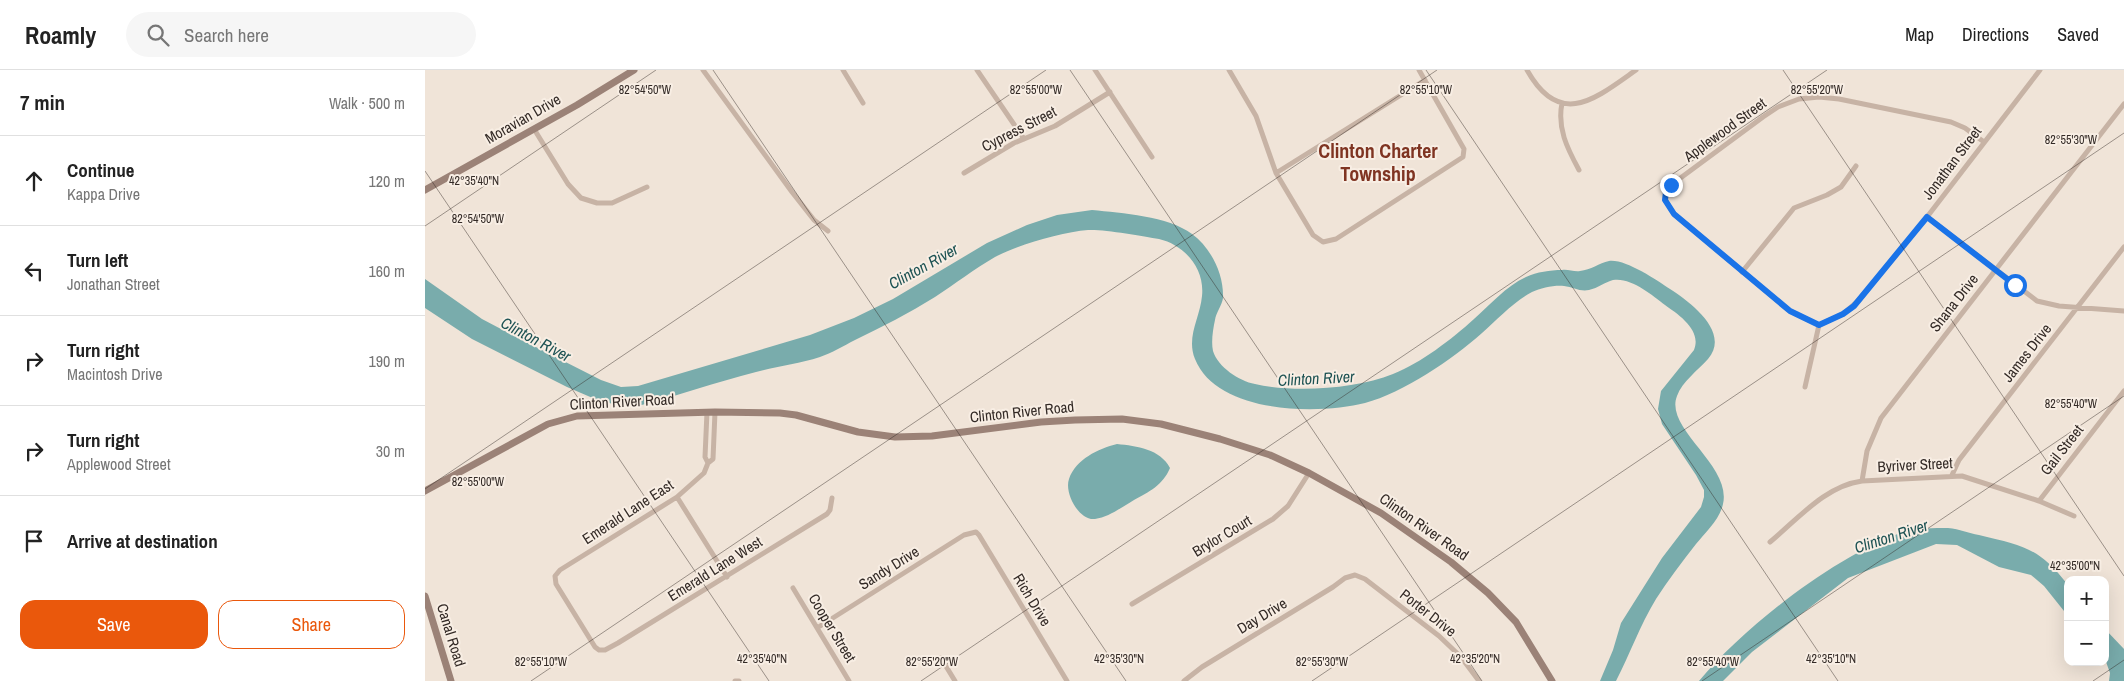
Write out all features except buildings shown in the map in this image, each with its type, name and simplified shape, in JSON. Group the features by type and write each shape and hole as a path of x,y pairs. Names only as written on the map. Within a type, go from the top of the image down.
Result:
{"street":[{"name":"Moravian Drive","path":"425,190 533,130 634,70"},
{"path":"703,70 792,192 814,220 828,231"},
{"path":"843,70 863,103"},
{"path":"977,70 1024,139"},
{"path":"1095,70 1152,156"},
{"path":"1229,70 1252,108 1276,172 1313,235 1323,242 1336,238 1463,157 1464,149 1419,70"},
{"path":"1527,70 1540,90 1551,98 1562,103 1578,104 1589,101 1636,70"},
{"name":"Jonathan Street","path":"1819,325 1843,314 1854,306 1927,217 2039,70"},
{"path":"1276,172 1425,80"},
{"name":"Cypress Street","path":"964,173 999,151 1055,126 1110,92"},
{"name":"Applewood Street","path":"1742,272 1674,214 1665,200 1666,192 1671,185 1771,112 1785,104 1799,99 1819,97 1936,118 1958,124 1984,142"},
{"path":"1562,103 1560,126 1579,170"},
{"name":"Shana Drive","path":"1862,480 1867,452 1881,418 2124,104"},
{"path":"533,130 568,184 581,198 597,203 612,203 647,187"},
{"path":"1805,387 1819,325 1790,311 1742,272 1795,208 1841,187 1856,166"},
{"path":"1927,217 2037,301 2059,306 2124,311"},
{"name":"James Drive","path":"1952,475 1959,460 2124,247"},
{"name":"Gail Street","path":"2039,501 2124,391"},
{"path":"707,412 705,457 708,463"},
{"name":"Clinton River Road","path":"425,491 531,433 566,418 586,415 707,412 779,413 796,415 859,432 895,437 932,436 1041,422 1108,419 1140,420 1191,431 1251,448 1309,473 1381,513 1418,538 1473,580 1516,622 1552,681"},
{"name":"Emerald Lane East","path":"599,650 556,584 555,576 560,570 677,497 704,473 708,463 713,459 715,412"},
{"name":"Brylor Court","path":"1131,604 1273,519 1288,506 1309,473"},
{"name":"Byriver Street","path":"1770,542 1833,490 1847,483 1862,480 1952,475 1975,479 2039,501 2073,516"},
{"path":"677,497 727,577"},
{"name":"Emerald Lane West","path":"599,650 605,650 618,643 827,514 830,510 832,498"},
{"name":"Sandy Drive","path":"817,628 965,535 976,532"},
{"name":"Rich Drive","path":"976,532 1067,681"},
{"name":"Day Drive","path":"1184,681 1207,664 1333,588 1345,578 1355,574"},
{"name":"Porter Drive","path":"1355,574 1365,579 1439,636 1461,657 1479,681"},
{"name":"Cooper Street","path":"793,588 849,681"},
{"name":"Canal Road","path":"425,596 451,681"},
{"path":"941,658 955,681"}],"water":[{"path":"1092,210 1158,219 1182,228 1199,240 1215,262 1223,289 1223,298 1212,336 1213,351 1224,368 1242,380 1271,387 1325,388 1361,383 1393,374 1414,364 1446,342 1512,285 1526,277 1553,270 1580,271 1609,261 1624,263 1649,276 1697,310 1711,328 1715,338 1714,349 1708,359 1686,381 1679,391 1676,409 1680,421 1688,434 1718,475 1723,490 1723,504 1716,520 1680,564 1656,599 1616,681 1600,681 1613,650 1621,623 1662,558 1701,507 1704,497 1704,490 1696,475 1662,424 1658,409 1661,391 1694,350 1695,336 1688,324 1677,313 1648,292 1627,281 1613,280 1586,290 1560,286 1539,289 1525,296 1512,306 1457,354 1395,392 1365,403 1322,409 1296,409 1246,400 1224,391 1207,377 1195,359 1192,343 1202,296 1202,286 1197,268 1185,253 1168,242 1113,232 1077,231 1053,236 1016,248 995,257 915,309 824,355 741,376 638,406 620,406 595,399 567,387 472,339 425,308 425,279 482,319 601,380 621,387 638,386 810,335 854,318 893,299 987,243 1027,225 1057,215"},
{"path":"1117,444 1140,447 1154,453 1166,462 1170,468 1164,479 1150,491 1110,514 1095,519 1083,516 1074,505 1069,491 1068,485 1072,472 1082,460 1102,449"},
{"path":"1948,528 1960,530 2008,542 2039,555 2064,580 2064,611 2044,586 2031,575 1999,567 1957,545 1936,544 1848,578 1752,652 1723,681 1699,681 1718,660 1766,616 1821,575 1877,543 1903,532"},
{"path":"2109,633 2124,649 2124,681 2109,681 2110,673 2108,666"}],"district":[{"name":"Clinton Charter Township","path":"1378,162"}],"route":[{"path":"1671,185 1667,189 1665,200 1667,206 1674,214 1790,311 1798,317 1816,322 1819,325 1843,314 1854,306 1927,217 2015,285"}],"water label":[{"name":"Clinton River","path":"923,266"},
{"name":"Clinton River","path":"536,339"},
{"name":"Clinton River","path":"1316,378"},
{"name":"Clinton River","path":"1891,536"}]}
